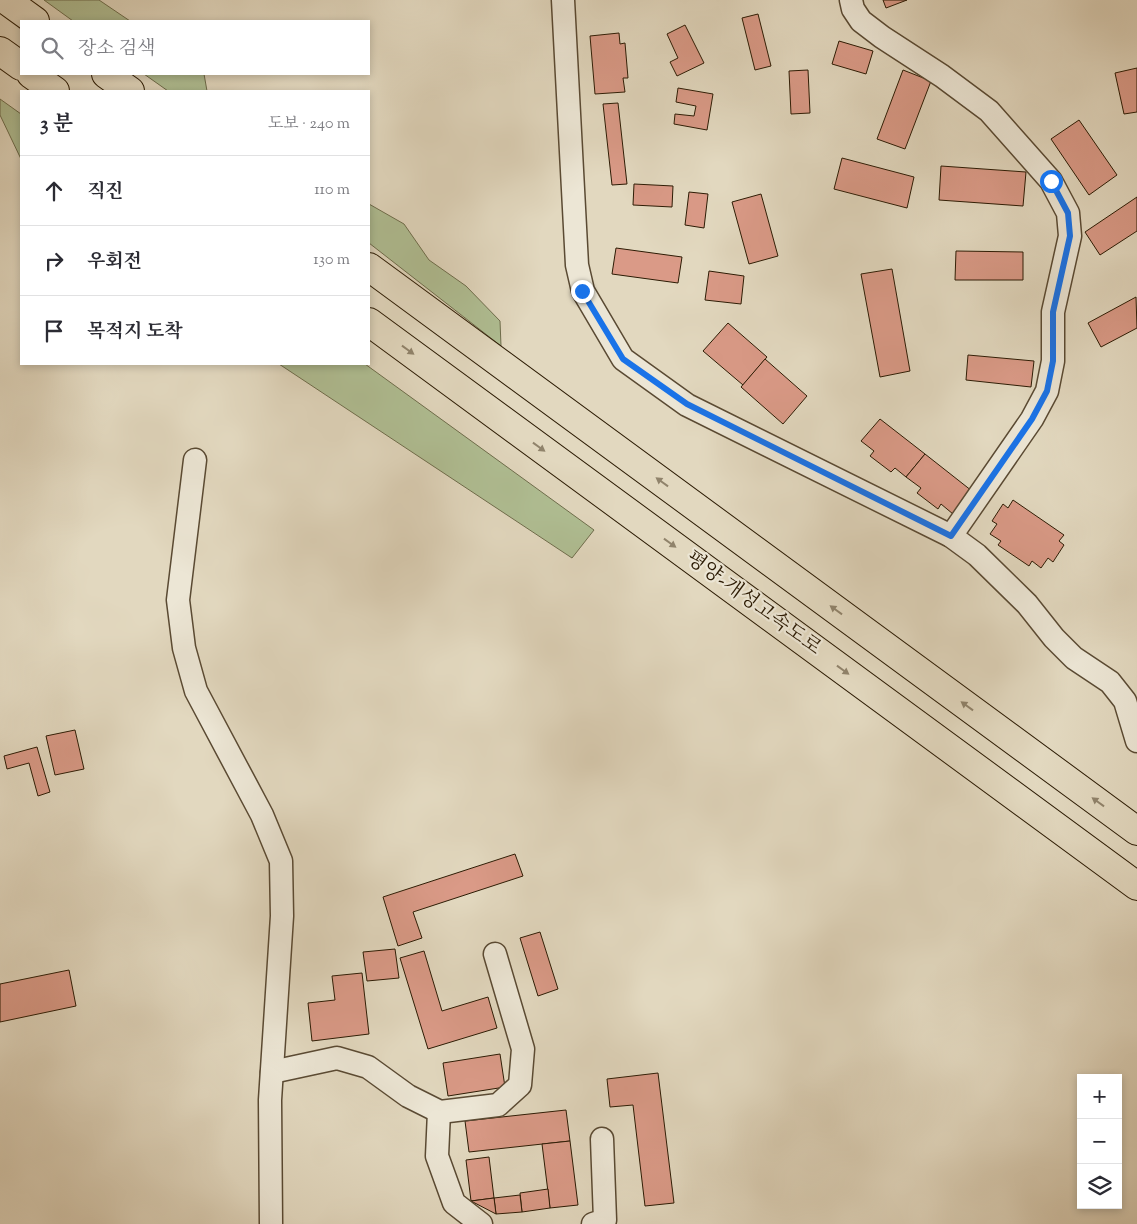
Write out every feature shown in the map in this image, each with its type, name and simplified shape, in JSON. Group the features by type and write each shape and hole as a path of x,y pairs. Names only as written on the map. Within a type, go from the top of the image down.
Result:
{"highway":[{"path":"6,0 34,20"},
{"path":"0,51 20,65"},
{"path":"33,75 54,90"},
{"path":"107,75 129,90"},
{"path":"370,268 1137,831"},
{"name":"평양-개성고속도로","path":"370,323 1137,886"}],"street":[{"path":"563,0 578,264 582,291 623,359 687,404 951,536 978,555 1027,604 1054,638 1074,658 1110,682 1125,701 1137,742"},
{"path":"851,0 853,9 861,21 942,76 989,111 1051,181 1068,213 1070,236 1053,312 1053,361 1047,391 1032,419 951,536"},
{"path":"195,460 178,600 184,648 196,691 262,815 281,861 282,916 270,1100 270,1224"},
{"path":"272,1072 337,1058 368,1067 408,1096 439,1112 498,1105 520,1085 523,1049 495,954"},
{"path":"439,1112 437,1156 454,1203 481,1224"},
{"path":"593,1224 605,1220 602,1139"}],"green space":[{"path":"44,0 99,0 129,20 72,20"},
{"path":"145,75 204,75 207,90 167,90"},
{"path":"0,99 20,113 20,157 0,115"},
{"path":"370,205 404,224 429,260 466,286 500,321 501,346 370,244"},
{"path":"281,365 366,365 594,530 572,558"}],"building":[{"path":"883,0 907,0 886,8"},
{"path":"758,14 771,66 755,70 742,18"},
{"path":"685,25 704,63 677,76 670,62 678,58 667,34"},
{"path":"619,33 620,44 625,43 628,78 623,78 625,92 595,94 590,36"},
{"path":"839,41 873,51 866,74 832,64"},
{"path":"1137,68 1137,112 1124,114 1115,73"},
{"path":"808,70 810,113 791,114 789,71"},
{"path":"903,70 931,81 905,149 877,139"},
{"path":"678,88 713,94 707,130 674,124 675,114 694,116 696,106 676,102"},
{"path":"618,103 627,184 612,185 603,104"},
{"path":"1079,120 1117,175 1089,195 1051,139"},
{"path":"842,158 914,177 907,208 834,189"},
{"path":"941,166 1026,172 1023,206 939,200"},
{"path":"634,184 673,186 672,207 633,205"},
{"path":"689,192 708,194 704,228 685,225"},
{"path":"761,194 778,256 749,264 732,202"},
{"path":"1137,197 1137,231 1100,255 1085,232"},
{"path":"616,248 682,257 678,283 612,274"},
{"path":"956,251 1023,252 1023,280 955,280"},
{"path":"892,269 910,371 880,377 861,274"},
{"path":"709,271 744,276 741,304 705,300"},
{"path":"1136,297 1137,328 1101,347 1088,323"},
{"path":"728,323 767,357 743,385 703,351"},
{"path":"968,355 1034,361 1031,387 966,380"},
{"path":"765,359 807,396 783,424 741,387"},
{"path":"880,419 925,454 906,477 895,468 891,472 870,456 874,451 861,441"},
{"path":"925,454 972,491 953,514 941,504 938,509 917,493 921,488 906,477"},
{"path":"1013,500 1064,535 1059,541 1064,545 1053,562 1048,558 1041,568 1032,561 1029,566 998,545 1001,541 990,534 997,524 992,521 1003,504 1008,508"},
{"path":"75,730 84,769 55,775 46,736"},
{"path":"37,747 50,792 38,796 29,763 7,769 4,756"},
{"path":"515,854 523,876 413,912 422,938 398,946 383,897"},
{"path":"540,932 558,989 538,996 520,938"},
{"path":"395,949 399,978 367,981 363,952"},
{"path":"424,951 442,1011 488,997 497,1028 428,1049 400,958"},
{"path":"69,970 76,1006 0,1022 0,984"},
{"path":"362,973 369,1034 312,1041 308,1003 335,1000 332,976"},
{"path":"500,1054 505,1087 448,1096 443,1063"},
{"path":"658,1073 674,1203 645,1206 633,1105 610,1107 607,1079"},
{"path":"566,1110 570,1141 469,1152 465,1121"},
{"path":"570,1141 578,1205 550,1208 542,1144"},
{"path":"489,1157 494,1198 471,1201 466,1160"},
{"path":"548,1189 550,1208 522,1212 520,1193"},
{"path":"520,1195 522,1212 496,1214 494,1198"},
{"path":"494,1198 496,1214 471,1201"}],"route":[{"path":"582,291 623,359 687,404 951,536 1032,419 1047,391 1053,361 1053,312 1070,236 1068,213 1051,181"}]}
